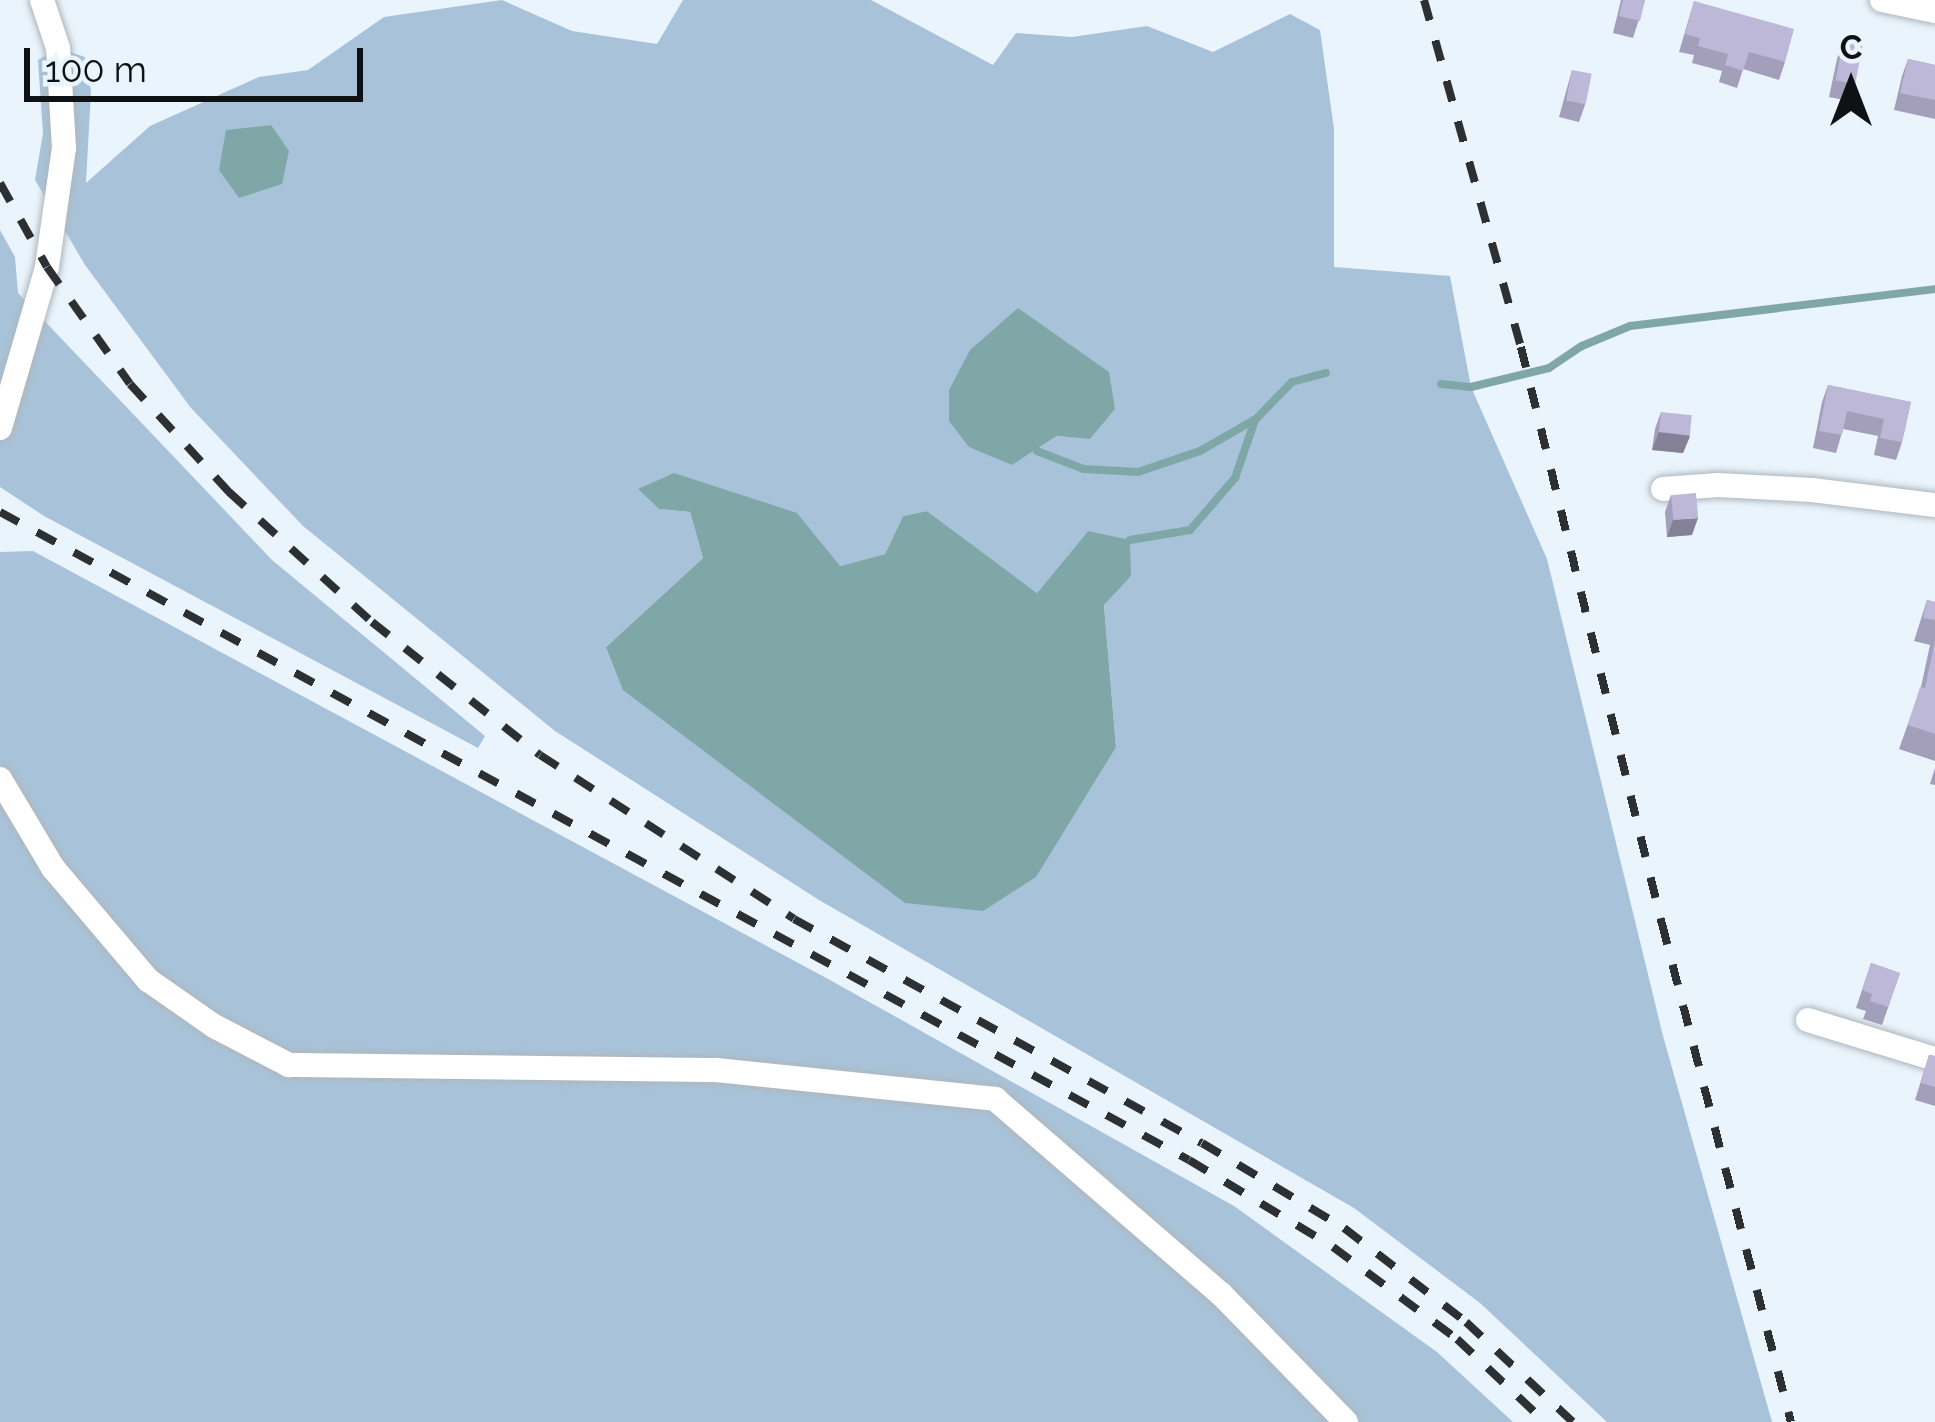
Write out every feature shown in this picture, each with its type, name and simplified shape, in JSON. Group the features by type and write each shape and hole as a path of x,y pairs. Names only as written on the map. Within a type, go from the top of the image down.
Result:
{"street":[{"path":"0,428 47,267 64,148 58,48 42,0"},
{"path":"1882,0 1935,11"},
{"path":"1664,490 1718,485 1811,490 1935,505"},
{"path":"0,779 52,868 148,980 214,1026 289,1065 716,1070 995,1099 1221,1294 1346,1422"},
{"path":"1808,1020 1935,1058"}],"shaded area":[{"path":"502,0 572,31 657,44 683,0 871,0 993,65 1016,33 1072,37 1147,26 1213,52 1290,14 1320,30 1334,129 1334,267 1450,276 1471,387 1547,559 1663,1036 1772,1422 1607,1422 1480,1303 1354,1208 819,900 555,731 303,526 191,408 85,265 35,180 43,133 38,60 58,48 85,57 91,91 86,183 150,126 259,77 308,70 384,17","holes":["1109,372 1090,438 1057,436 1012,465","639,489 840,566 885,554 903,516 927,511 1037,593 1088,531 1131,576 1104,604 1116,747 606,647 703,558 690,512 659,509"]},
{"path":"271,125 289,151 282,184 239,198 219,170 226,130"},
{"path":"0,230 15,257 18,293 272,560 485,736 478,748 44,516 0,487"},
{"path":"1018,308 1109,372 1115,409 1090,439 1057,436 1012,465 969,447 949,421 949,390 970,350"},
{"path":"674,473 797,513 840,566 885,554 903,516 927,511 1037,593 1088,531 1130,540 1131,576 1104,605 1116,747 1036,877 983,911 905,903 623,690 606,647 703,558 690,512 659,509 638,489"},
{"path":"33,551 830,980 1234,1206 1437,1352 1513,1422 0,1422 0,552"}],"building":[{"path":"1623,0 1645,0 1640,21 1619,16"},
{"path":"1694,1 1794,29 1785,62 1749,52 1743,71 1725,65 1728,54 1698,46 1700,38 1685,34"},
{"path":"1843,42 1863,46 1855,84 1836,80"},
{"path":"1908,59 1935,65 1935,100 1900,93"},
{"path":"1572,70 1592,74 1586,104 1566,100"},
{"path":"1828,385 1911,402 1902,442 1880,438 1884,419 1847,411 1842,435 1819,431"},
{"path":"1661,412 1692,415 1690,435 1659,432"},
{"path":"1696,493 1698,518 1673,520 1671,495"},
{"path":"1927,600 1935,602 1935,620 1923,618"},
{"path":"1935,640 1935,734 1908,725 1920,687 1925,688"},
{"path":"1871,963 1900,973 1888,1007 1870,1001 1872,994 1862,990"},
{"path":"1929,1055 1935,1056 1935,1087 1921,1083"}],"waterway":[{"path":"1441,384 1471,387 1549,368 1582,346 1630,326 1935,289"},
{"path":"1130,540 1190,530 1235,478 1255,420 1292,382 1326,373"},
{"path":"1037,451 1084,469 1138,472 1200,451 1254,420"}],"railway":[{"path":"1424,0 1521,347 1662,924 1791,1422"},
{"path":"0,183 47,267 130,384 229,492 372,622 540,755 794,919 1202,1143 1344,1228 1466,1322 1573,1422"},
{"path":"0,512 1189,1160 1333,1247 1457,1339 1545,1422"}]}
